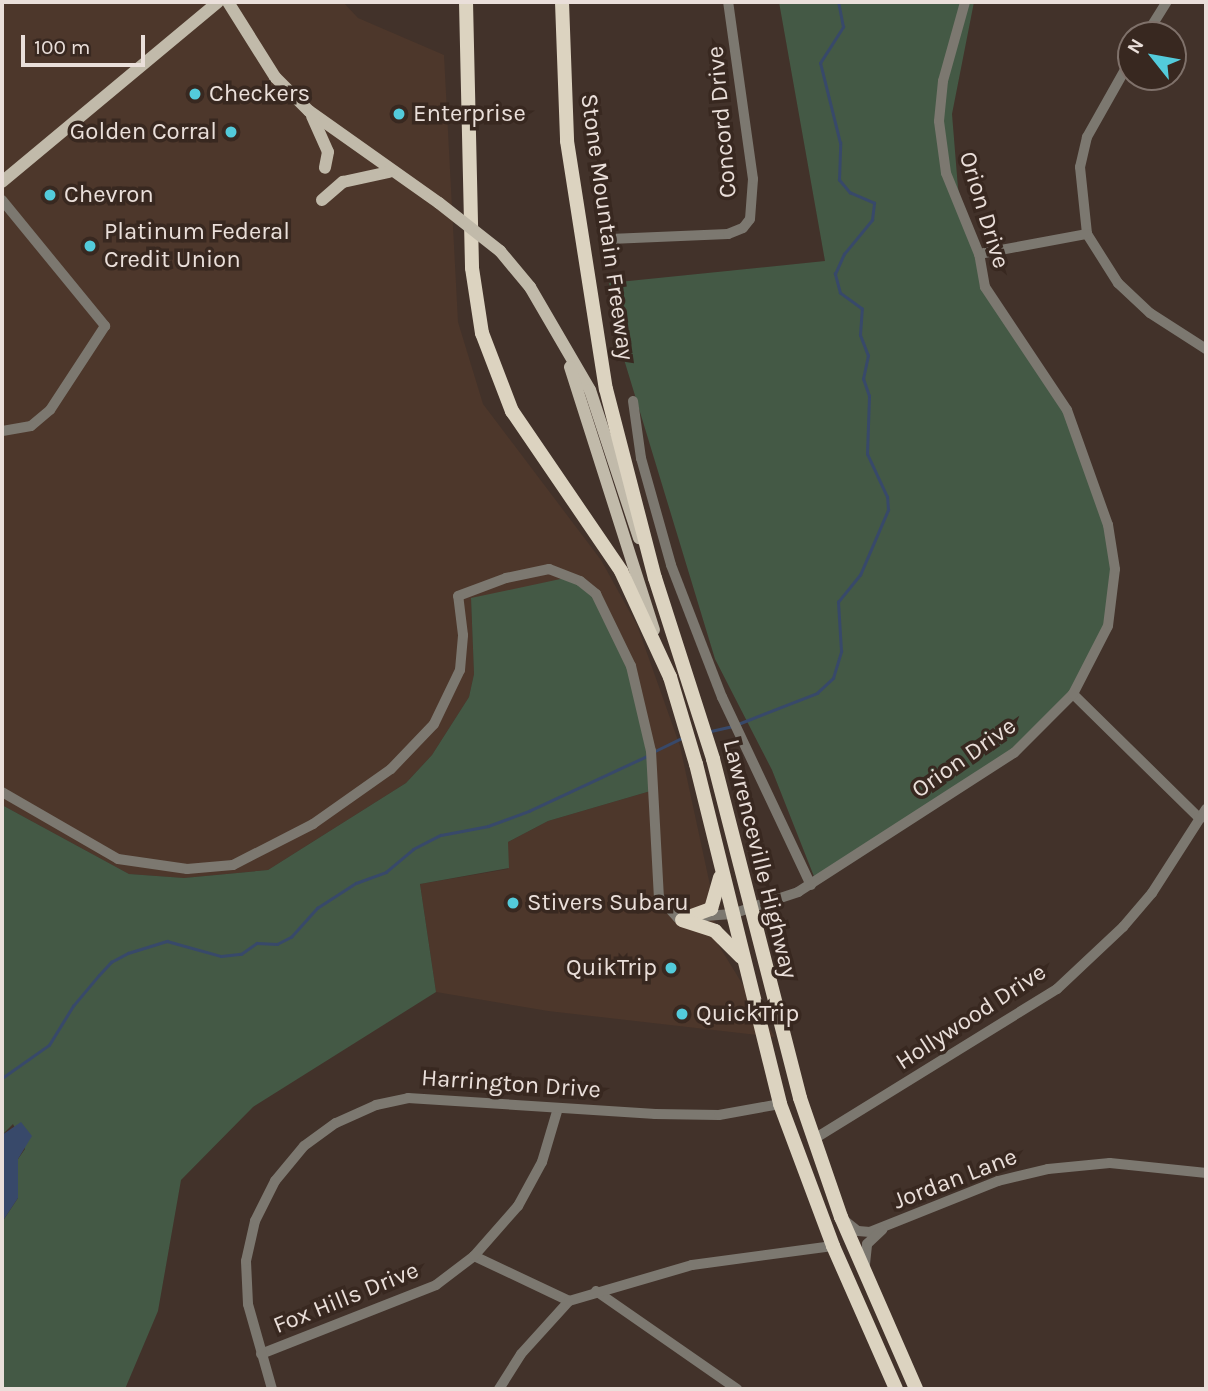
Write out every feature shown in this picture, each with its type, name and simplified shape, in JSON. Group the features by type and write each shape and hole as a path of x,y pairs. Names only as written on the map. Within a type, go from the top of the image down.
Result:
{"highway":[{"path":"466,2 472,268 481,333 512,411 621,571 670,677"},
{"name":"Stone Mountain Freeway","path":"562,2 567,141 585,276 606,389 655,578"},
{"name":"Lawrenceville Highway","path":"655,578 713,759 752,908 773,1004 814,1139 841,1217 916,1389"},
{"name":"Lawrenceville Highway","path":"670,677 696,764 780,1104 833,1246 896,1389"},
{"path":"682,920 711,909 721,870"},
{"path":"682,920 723,936 743,959"}],"main road":[{"path":"2,182 218,2"},
{"name":"Lawrenceville Highway","path":"228,2 275,77 311,113 389,172 439,203 500,251 530,287 590,390 623,497 655,578"},
{"path":"311,113 328,152 325,168"},
{"path":"322,200 343,181 389,172"},
{"name":"Lawrenceville Highway","path":"562,340 670,677"}],"street":[{"name":"Concord Drive","path":"610,239 707,237 743,228 750,219 753,179 728,2"},
{"name":"Orion Drive","path":"682,920 732,914 811,885 1014,753 1073,694 1110,616 1115,569 1108,525 1067,410 1000,315 985,287 979,254 946,173 939,121 943,81 965,2"},
{"path":"1155,21 1167,2"},
{"path":"1117,84 1087,137 1080,167 1087,234 1118,283 1150,313 1206,349"},
{"path":"2,200 105,326 50,410 31,426 2,431"},
{"path":"979,254 1087,234"},
{"path":"633,401 640,458 671,565 722,697 811,885"},
{"path":"2,792 78,836 137,864 214,869 268,849 313,824 391,769 434,724 460,670 463,635 458,596 534,571 549,569 580,581 609,613 632,666 646,725 655,786 659,897 670,914 682,920"},
{"path":"1073,694 1199,819"},
{"name":"Hollywood Drive","path":"814,1139 1056,989 1130,919 1206,808"},
{"name":"Harrington Drive","path":"272,1389 248,1304 246,1261 255,1221 275,1181 304,1146 336,1124 376,1105 408,1098 719,1115 780,1104"},
{"name":"Fox Hills Drive","path":"261,1354 436,1285 474,1256 517,1206 542,1162 558,1108"},
{"name":"Jordan Lane","path":"841,1217 863,1233 885,1227 998,1181 1048,1169 1110,1163 1206,1173"},
{"name":"Jordan Lane","path":"866,1274 866,1248 885,1227"},
{"path":"499,1389 521,1354 569,1301 692,1265 833,1246"},
{"path":"474,1256 569,1301"},
{"path":"596,1291 737,1389"}],"shaded area":[{"path":"2,2 343,2 358,18 444,55 458,322 483,404 601,560 637,625 680,746 713,899 716,941 775,1037 548,1011 436,992 420,884 508,869 508,842 548,821 654,790 471,598 474,674 469,697 432,755 406,783 268,870 184,878 129,874 2,805"}],"green space":[{"path":"779,2 974,2 952,114 958,188 984,293 1062,398 1110,521 1115,575 1111,625 1069,694 1002,763 815,879 772,770 715,659 616,333 609,283 825,261"},
{"path":"565,578 591,592 617,638 633,685 654,790 548,821 508,842 509,868 420,884 436,992 253,1107 181,1180 158,1311 125,1389 2,1389 2,1222 18,1198 18,1159 25,1149 13,1124 2,1135 2,805 129,874 184,878 268,870 406,783 432,755 469,697 474,674 471,598"}],"water":[{"path":"21,1122 32,1136 18,1159 18,1198 2,1222 2,1135"}],"waterway":[{"path":"738,724 817,693 833,678 841,651 838,602 860,575 888,510 887,497 867,454 869,396 863,379 868,356 860,335 862,309 840,293 835,274 844,254 872,220 874,203 850,193 839,180 840,143 820,63 843,27 838,2"},
{"path":"711,731 732,726"},
{"path":"653,752 684,737"},
{"path":"2,1078 49,1045 73,1006 99,975 111,962 128,953 167,941 221,956 241,954 257,943 277,944 291,937 317,908 356,883 386,872 413,849 441,835 488,826 529,811 647,756"}],"place":[{"name":"Checkers","path":"195,94"},
{"name":"Enterprise","path":"399,114"},
{"name":"Golden Corral","path":"231,132"},
{"name":"Chevron","path":"50,195"},
{"name":"Platinum Federal Credit Union","path":"90,246"},
{"name":"Stivers Subaru","path":"513,903"},
{"name":"QuikTrip","path":"671,968"},
{"name":"QuickTrip","path":"682,1014"}]}
